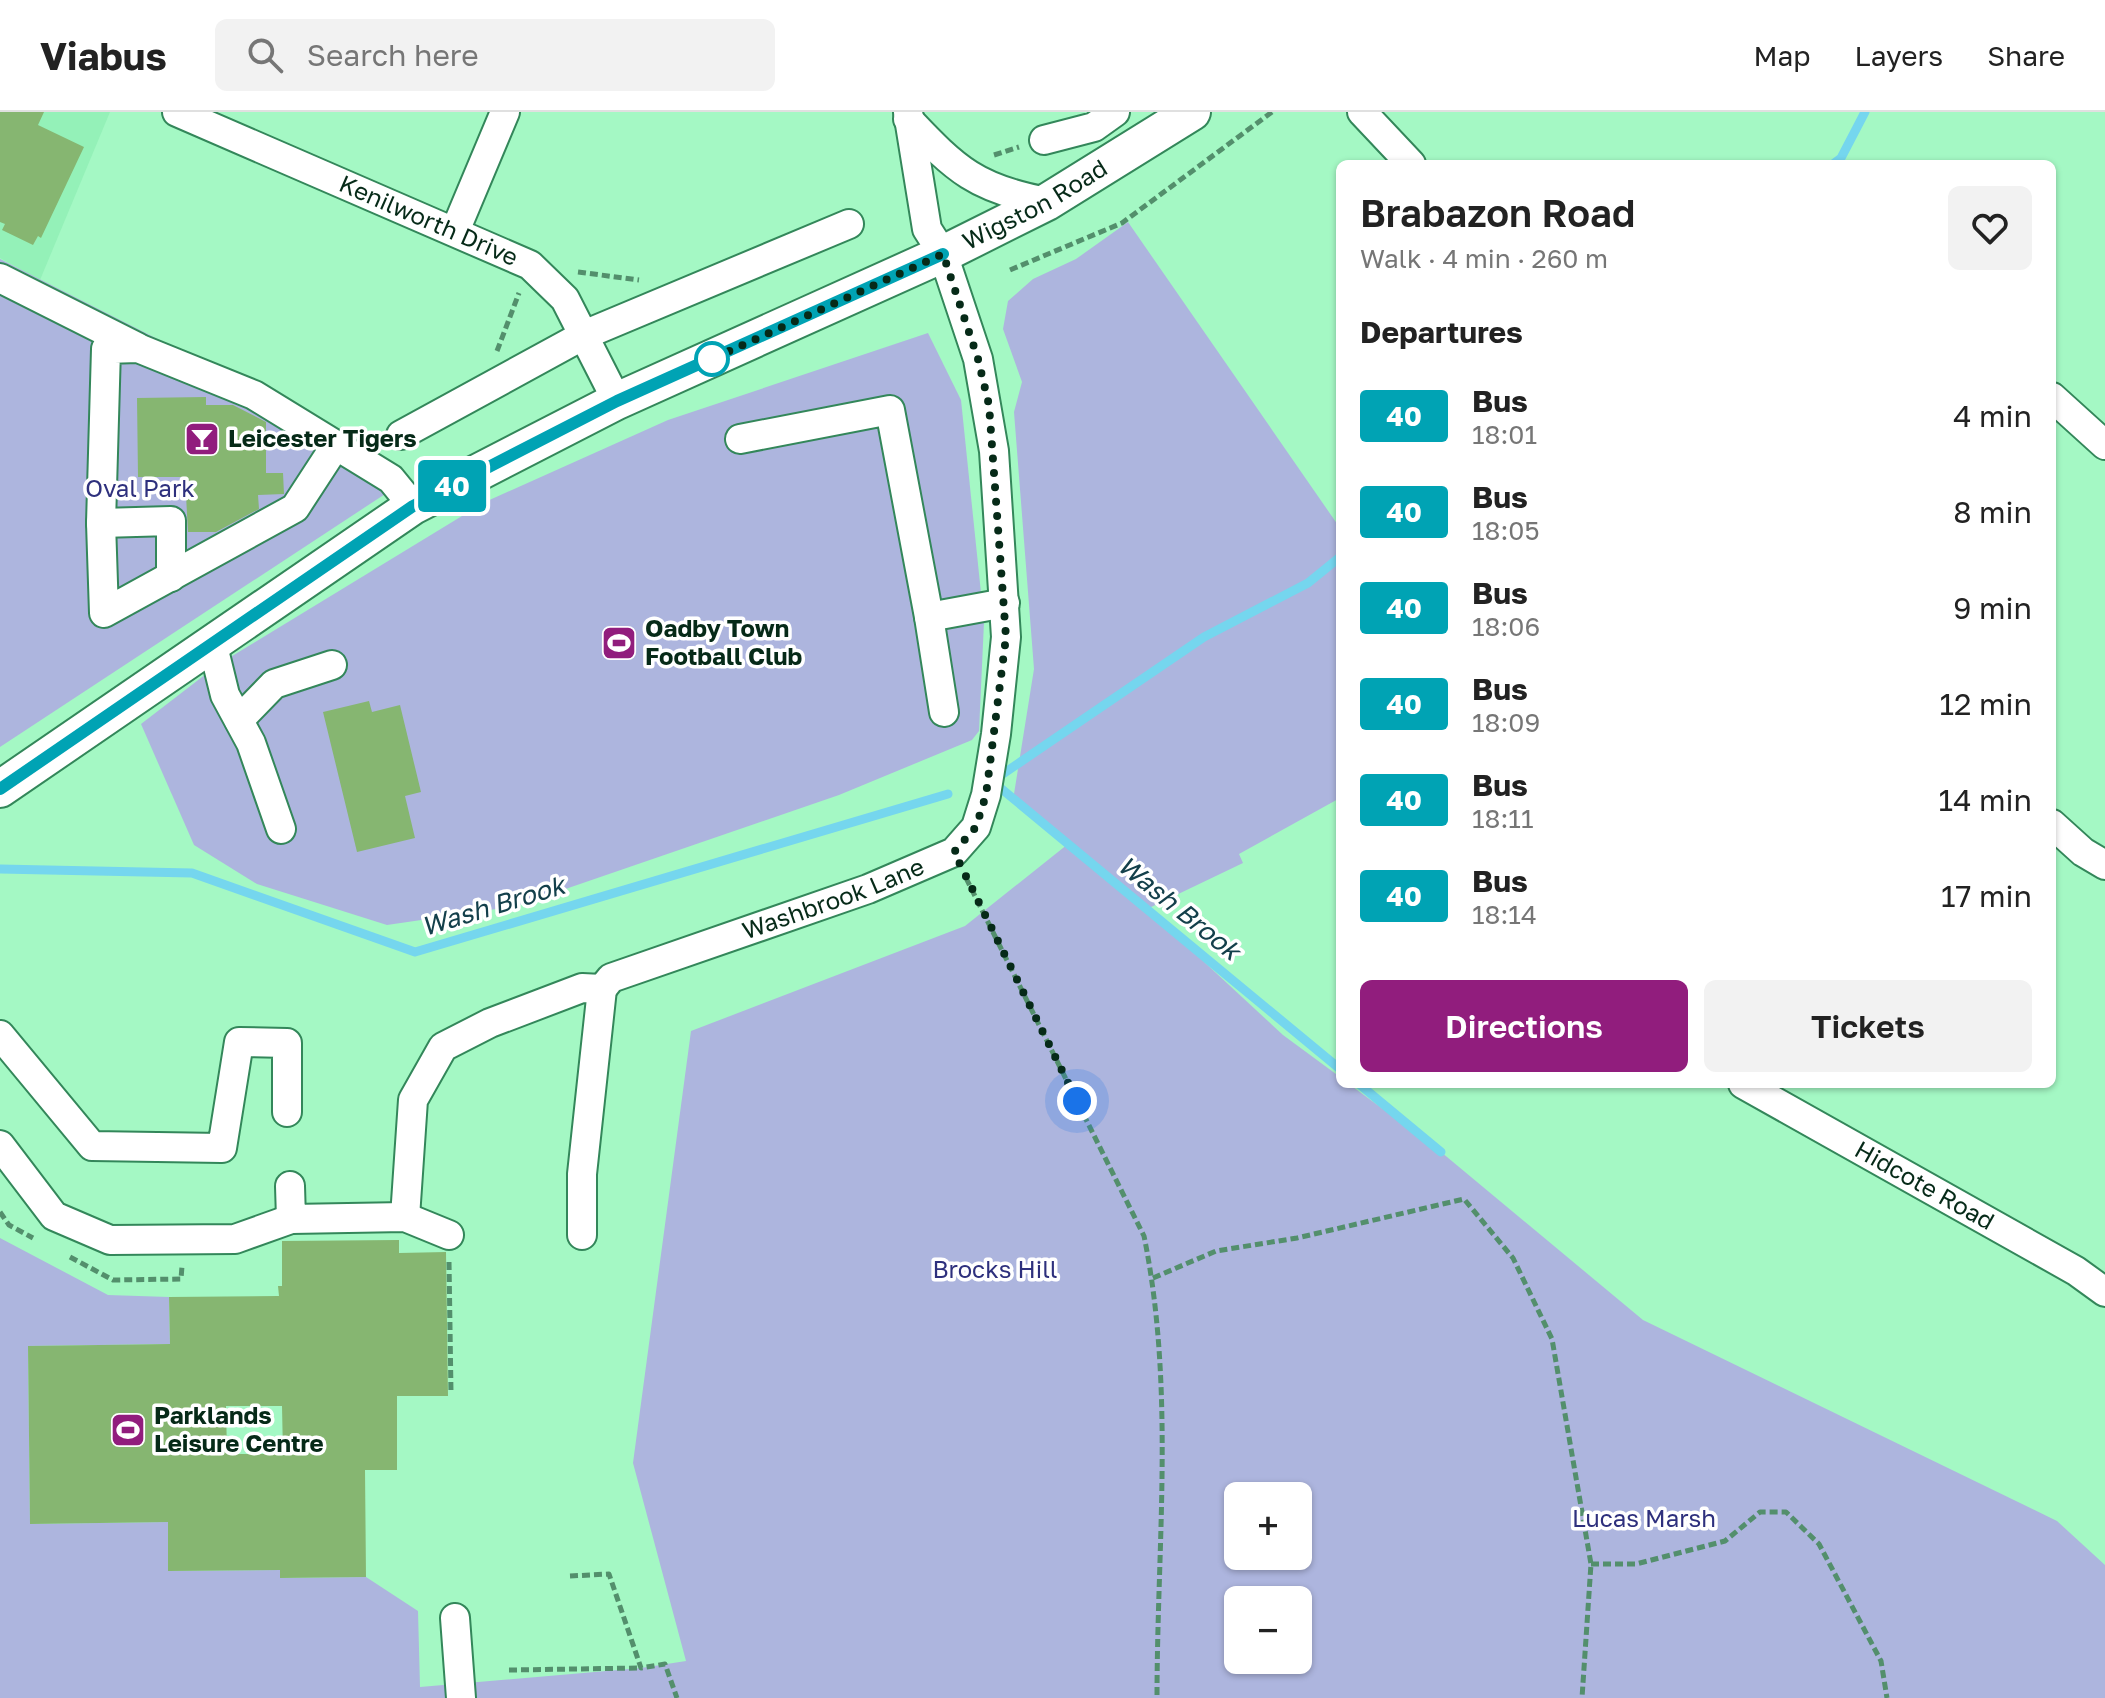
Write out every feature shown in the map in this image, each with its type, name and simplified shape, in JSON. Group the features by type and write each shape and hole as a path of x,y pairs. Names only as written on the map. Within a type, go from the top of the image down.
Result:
{"main road":[{"name":"Wigston Road","path":"0,789 413,506 617,401 943,254 1047,202 1192,112"}],"street":[{"name":"Kenilworth Drive","path":"177,112 530,265 565,299 617,401"},
{"path":"455,231 505,112"},
{"name":"Wigston Road","path":"1044,140 1094,127 1115,112"},
{"path":"1362,112 1407,160"},
{"path":"908,116 942,155 980,183 1005,194 1047,202"},
{"name":"Washbrook Lane","path":"405,1217 413,1100 443,1047 490,1023 582,988 602,989 611,978 868,889 954,852 976,827 986,795 1005,659 1005,603 989,405 978,359 943,254 927,229 908,116"},
{"path":"401,435 584,335 849,224"},
{"path":"0,278 138,348 254,395 391,479 413,506"},
{"path":"138,348 106,349 101,523 104,613 295,508 336,445"},
{"path":"2056,401 2105,445"},
{"path":"740,439 890,410 944,712"},
{"path":"101,523 171,521 171,577"},
{"path":"929,617 1005,603"},
{"path":"212,642 225,695 262,770 281,829"},
{"path":"239,720 274,684 332,665"},
{"path":"2056,828 2083,852 2105,865"},
{"path":"582,1235 582,1174 602,989"},
{"path":"0,1035 92,1146 222,1148 239,1042 287,1043 287,1112"},
{"name":"Hidcote Road","path":"1750,1088 2076,1271 2105,1292"},
{"path":"0,1145 54,1216 110,1240 235,1239 291,1219 405,1217 449,1235"},
{"path":"290,1186 291,1219"},
{"path":"455,1618 461,1698"}],"path":[{"path":"1010,270 1122,223 1272,112"},
{"path":"481,391 530,265 695,288"},
{"path":"954,852 1144,1236 1157,1301 1164,1509 1157,1698"},
{"path":"1153,1278 1216,1251 1297,1238 1464,1199 1513,1258 1552,1339 1591,1564 1582,1698"},
{"path":"449,1235 451,1393"},
{"path":"1591,1564 1636,1564 1725,1541 1760,1512 1786,1512 1819,1544 1881,1661 1887,1698"},
{"path":"570,1576 609,1574 641,1668"},
{"path":"509,1670 641,1668 665,1664 677,1698"}],"shaded area":[{"path":"0,112 110,112 40,280 0,258"}],"green space":[{"name":"Brocks Hill","path":"1128,222 1336,522 1336,800 1239,854 1243,863 1147,909 1283,1035 1336,1074 1336,1088 1354,1088 1441,1152 1643,1320 2057,1521 2105,1565 2105,1698 0,1698 0,1238 108,1295 169,1297 170,1344 28,1346 30,1524 168,1522 169,1571 280,1570 281,1578 366,1577 418,1611 420,1687 641,1668 686,1661 633,1463 691,1031 965,926 1068,844 1014,794 1034,669 1014,412 1022,382 1003,329 1008,301 1033,279 1076,259"},
{"name":"Oval Park","path":"0,259 252,387 408,479 0,747"},
{"name":"Oadby Town Football Club","path":"928,333 961,400 984,622 979,731 972,740 839,795 516,906 387,925 257,884 194,845 141,724 219,664 485,502 668,420"}],"building":[{"path":"0,112 44,112 38,125 84,147 41,238 38,236 33,245 2,230 5,224 0,222"},
{"name":"Leicester Tigers","path":"206,397 206,405 233,405 266,422 266,473 283,473 284,494 258,495 259,509 216,532 188,532 185,477 138,477 137,398"},
{"path":"369,701 372,712 400,705 421,792 405,796 415,838 357,852 323,712"},
{"name":"Parklands Leisure Centre","path":"399,1240 399,1253 446,1252 448,1396 397,1396 397,1470 365,1470 366,1577 280,1578 280,1570 168,1571 168,1522 30,1524 28,1346 170,1344 169,1297 279,1296 278,1286 282,1286 282,1241","holes":["226,1406 282,1406 283,1454 227,1454"]}],"waterway":[{"name":"Wash Brook","path":"1838,160 1865,112"},
{"path":"994,780 1204,637 1308,583 1336,560"},
{"name":"Wash Brook","path":"992,781 1336,1066"},
{"name":"Wash Brook","path":"0,869 192,873 415,952 948,794"},
{"name":"Wash Brook","path":"1364,1088 1441,1152"}],"bus line":[{"name":"40","path":"0,789 413,506 617,401 943,254"}],"place":[{"name":"Leicester Tigers","path":"202,439"},
{"name":"Oadby Town Football Club","path":"619,643"},
{"name":"Parklands Leisure Centre","path":"128,1430"}],"route":[{"path":"712,359 701,364 943,254 978,359 989,405 1006,637 986,795 976,827 954,852 1077,1101"}],"park label":[{"name":"Lucas Marsh","path":"1644,1519"}]}
